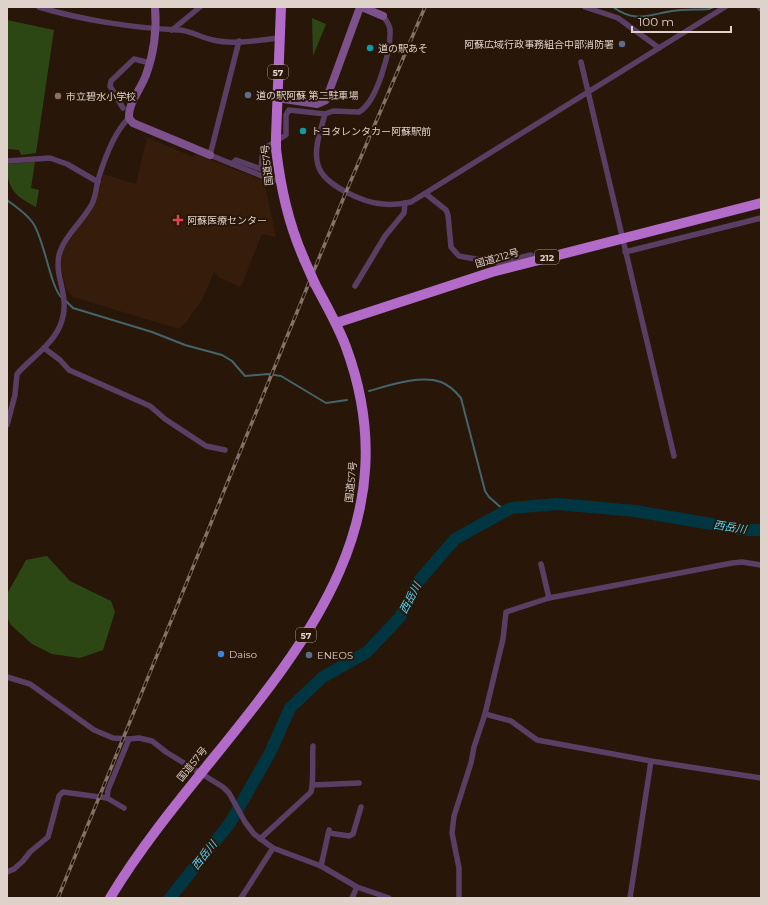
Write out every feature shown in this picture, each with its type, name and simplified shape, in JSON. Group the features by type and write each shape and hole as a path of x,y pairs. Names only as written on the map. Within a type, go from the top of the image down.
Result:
{"highway":[{"name":"国道57号","path":"110,898 139,854 199,773 256,704 303,640 328,598 351,546 360,509 365,478 365,430 355,374 336,323 315,284 291,228 280,181 276,137 280,7"},
{"name":"国道212号","path":"336,323 492,272 622,237 761,203"}],"street":[{"path":"39,7 156,29 179,30 214,40 239,42 280,38"},
{"path":"7,425 15,395 17,374 44,348 59,327 64,310 65,294 58,266 60,254 92,204 98,182 118,134 129,118 130,110 150,62 156,29 155,7"},
{"path":"172,30 200,7"},
{"path":"232,164 236,160 261,169 263,149 286,135 286,115 289,110 325,114 333,110 354,113 366,107 378,82 389,53 390,28 383,16 360,7 326,100 317,104 277,98"},
{"path":"585,7 618,18 659,48"},
{"path":"325,114 317,153 317,164 325,178 337,187 370,201 382,204 404,204 426,194 725,7"},
{"path":"210,156 239,42"},
{"path":"123,108 110,86 111,81 134,59 150,62"},
{"path":"581,62 674,456"},
{"path":"129,118 139,125 210,156 272,180 280,181"},
{"path":"7,161 50,158 67,164 98,182"},
{"path":"426,194 446,210 448,215 451,247 459,256 498,263 531,255 534,261"},
{"path":"355,286 386,236 404,213 404,204"},
{"path":"626,252 761,218"},
{"path":"44,348 60,360 69,370 150,406 165,419 206,446 225,450"},
{"path":"459,898 458,868 452,833 454,816 471,764 474,747 484,714 503,639 506,612 549,598 732,563 742,562 761,566"},
{"path":"541,564 549,598"},
{"path":"7,677 30,684 94,730 113,738 129,740 138,738 152,741 199,773 223,787 245,822 260,839 273,848 321,866 357,887 389,898"},
{"path":"484,714 511,721 537,740 651,761 761,778"},
{"path":"107,798 108,790 129,740"},
{"path":"260,839 311,792 313,785 313,746"},
{"path":"630,898 651,761"},
{"path":"313,785 359,783"},
{"path":"7,872 14,869 24,861 30,852 48,837 59,796 63,792 107,798 124,808"},
{"path":"321,866 329,832 349,836 353,834 360,807"},
{"path":"241,898 273,848"},
{"path":"352,898 357,887"}],"shaded area":[{"name":"阿蘇医療センター","path":"147,137 193,157 196,154 264,181 276,237 262,234 241,287 220,278 214,272 202,300 187,321 179,329 73,297 67,290 60,266 62,252 96,201 103,174 136,184"}],"green space":[{"path":"312,18 326,24 313,56"},
{"path":"7,20 54,30 36,153 21,155 19,150 7,149"},
{"path":"35,162 31,188 39,190 36,207 14,191 7,173 7,164"},
{"path":"47,556 70,581 111,601 115,612 103,650 80,658 52,654 32,644 11,625 7,617 7,594 26,560"}],"waterway":[{"path":"613,7 628,15 635,16 649,16 677,10 709,9 713,7"},
{"path":"7,200 24,213 33,223 41,241 54,284 62,298"},
{"path":"66,301 73,308 152,332 185,345 222,355 232,361 245,376 268,374 281,376 326,403 347,400"},
{"path":"369,391 415,380 433,380 441,382 452,389 461,398 485,491 489,497 505,511"},
{"name":"西岳川","path":"170,898 230,823 270,753 290,708 323,677 367,652 400,617 417,583 455,539 511,508 558,504 635,511 747,530 761,530"}],"railway":[{"path":"58,898 346,192 425,7"}],"place":[{"name":"阿蘇広域行政事務組合中部消防署","path":"622,44"},
{"name":"道の駅あそ","path":"370,48"},
{"name":"道の駅阿蘇 第二駐車場","path":"248,95"},
{"name":"市立碧水小学校","path":"58,96"},
{"name":"トヨタレンタカー阿蘇駅前","path":"303,131"},
{"name":"阿蘇医療センター","path":"178,220"},
{"name":"Daiso","path":"221,654"},
{"name":"ENEOS","path":"309,655"}]}
